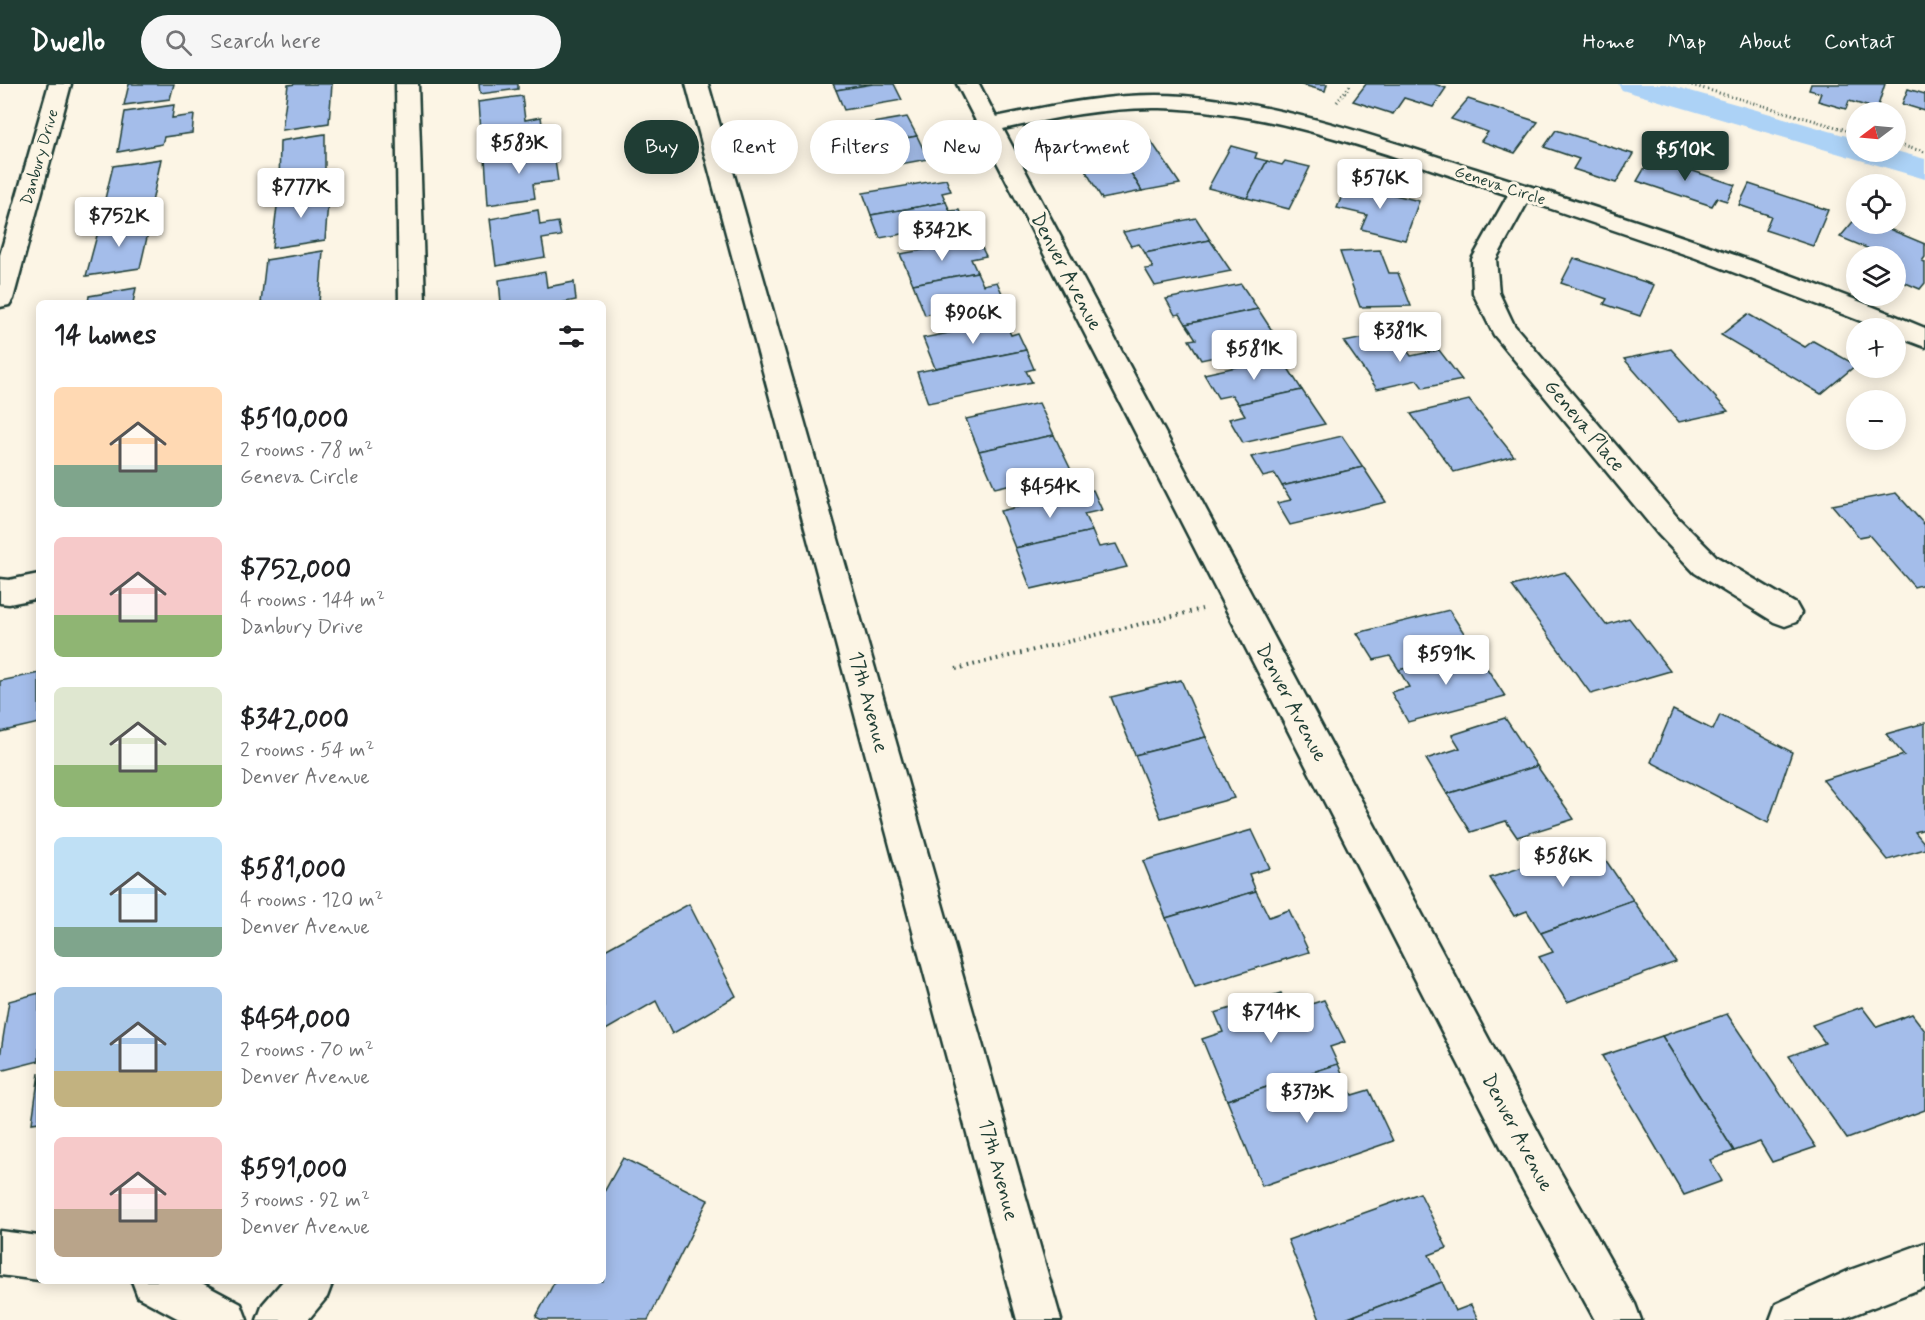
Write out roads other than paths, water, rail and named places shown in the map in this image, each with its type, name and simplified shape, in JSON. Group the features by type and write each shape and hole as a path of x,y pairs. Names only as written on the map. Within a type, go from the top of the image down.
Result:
{"street":[{"name":"Danbury Drive","path":"0,299 60,84"},
{"path":"407,84 412,300"},
{"name":"17th Avenue","path":"698,84 1040,1320"},
{"name":"Denver Avenue","path":"968,84 986,120"},
{"name":"Geneva Circle","path":"1002,122 1081,106 1135,102 1191,103 1272,115 1331,130 1695,249 1856,308 1925,338"},
{"name":"Denver Avenue","path":"1002,150 1534,1167 1618,1320"},
{"name":"Geneva Place","path":"1521,193 1484,259 1486,292 1503,329 1668,526 1698,558 1785,613"},
{"path":"0,591 9,592 36,587"},
{"path":"0,1253 36,1258"},
{"path":"1792,1320 1850,1293 1925,1265"},
{"path":"159,1284 225,1320"},
{"path":"279,1320 309,1284"}],"waterway":[{"path":"1633,84 1846,146"},
{"path":"1900,162 1925,169"}]}
